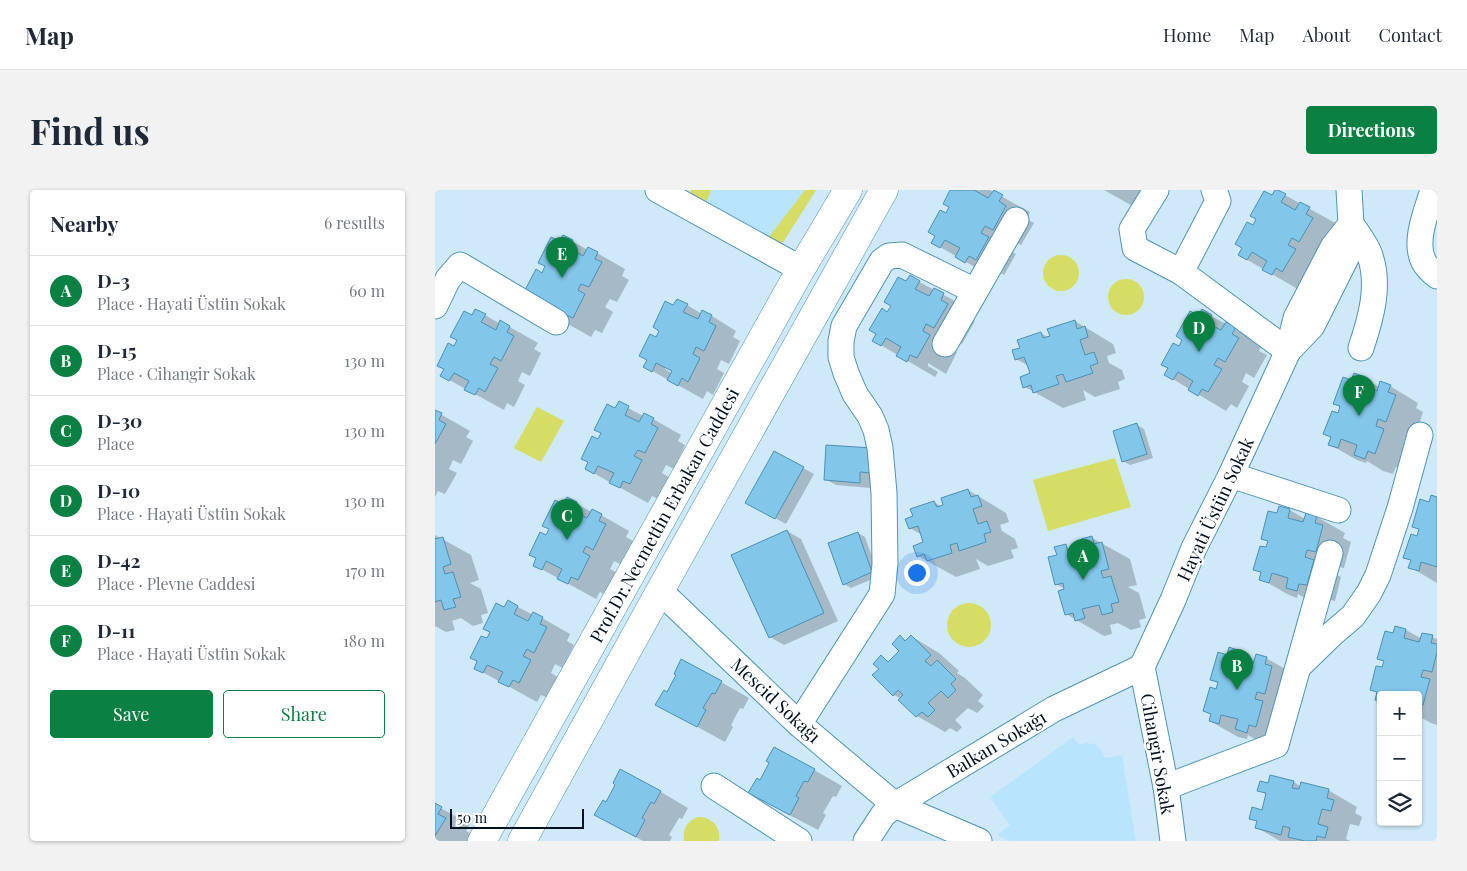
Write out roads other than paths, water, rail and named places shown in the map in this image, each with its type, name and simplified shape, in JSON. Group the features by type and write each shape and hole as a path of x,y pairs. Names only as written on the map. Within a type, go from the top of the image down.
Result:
{"main road":[{"name":"Prof.Dr.Necmettin Erbakan Caddesi","path":"482,841 847,190"},
{"name":"Prof.Dr.Necmettin Erbakan Caddesi","path":"523,841 884,190"}],"street":[{"path":"658,190 801,269"},
{"path":"1156,190 1132,228 1135,248 1181,272 1288,352"},
{"path":"1181,272 1218,201 1214,190"},
{"path":"1349,190 1351,224 1369,252 1375,274 1370,322 1361,348"},
{"path":"1433,190 1420,238 1420,252 1425,264 1437,276"},
{"path":"945,344 1016,220"},
{"name":"Hayati Üstün Sokak","path":"1142,667 1173,600 1194,548 1231,475 1288,352 1296,318 1333,246 1351,224"},
{"path":"799,724 882,594 885,537 880,448 876,430 870,416 855,394 841,357 841,341 844,326 882,261 889,256 902,255 975,291"},
{"path":"435,306 448,279 459,265 556,322"},
{"path":"1299,666 1353,616 1369,593 1378,575 1400,508 1420,435"},
{"path":"1231,475 1338,510"},
{"path":"1166,787 1276,745 1329,553"},
{"name":"Mescid Sokağı","path":"660,591 799,724 895,805 979,841"},
{"name":"Cihangir Sokak","path":"1142,667 1166,787 1173,841"},
{"name":"Balkan Sokağı","path":"866,841 883,815 895,805 1054,709 1142,667"},
{"path":"714,786 799,841"}],"place":[{"name":"D-42","path":"562,278"},
{"name":"D-10","path":"1199,352"},
{"name":"D-11","path":"1359,416"},
{"name":"D-30","path":"567,540"},
{"name":"D-3","path":"1083,580"},
{"name":"D-15","path":"1237,690"}]}
